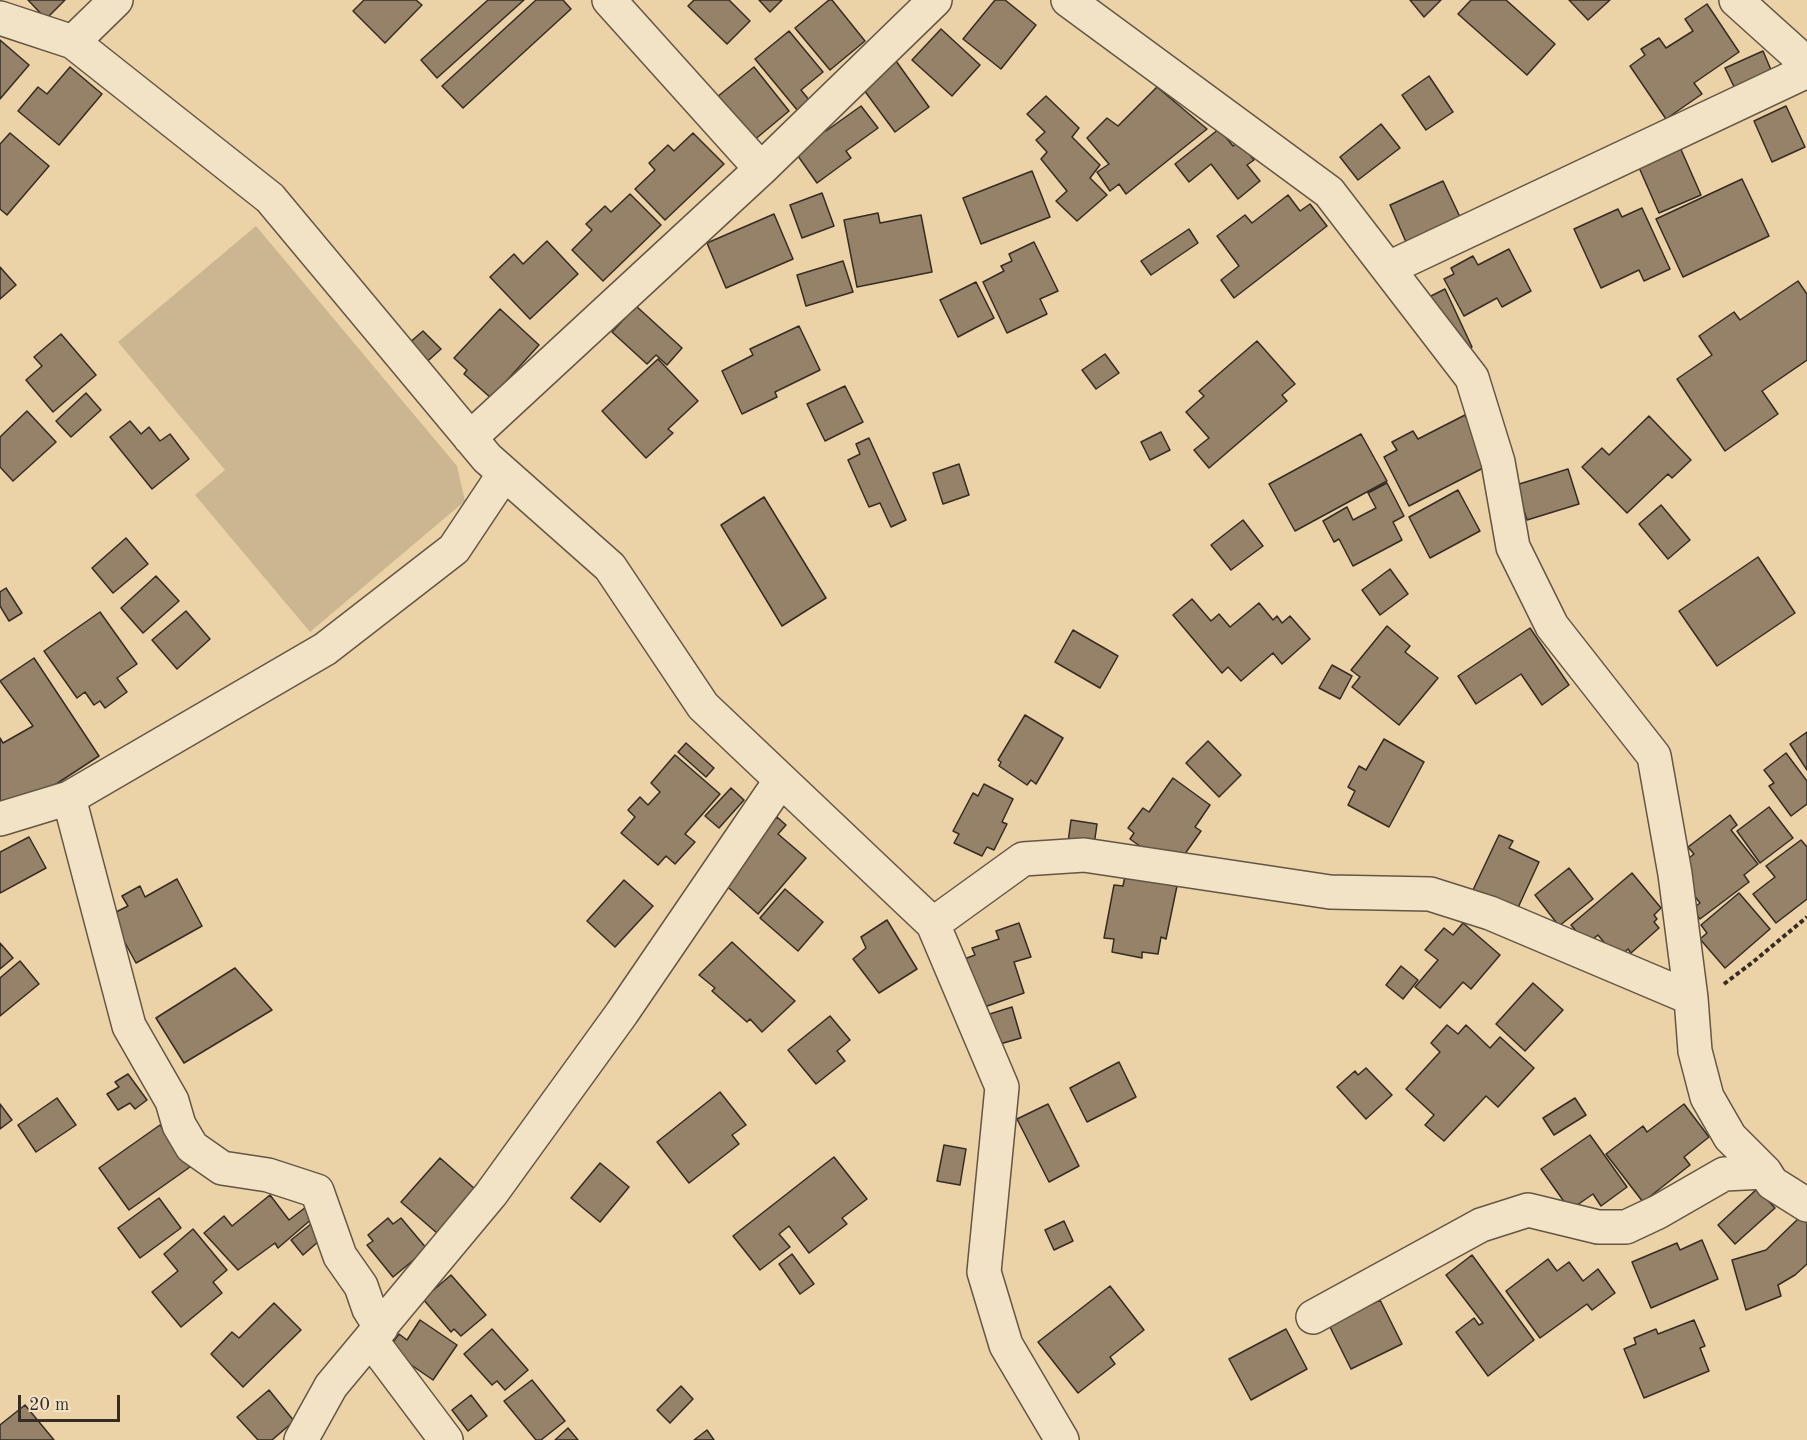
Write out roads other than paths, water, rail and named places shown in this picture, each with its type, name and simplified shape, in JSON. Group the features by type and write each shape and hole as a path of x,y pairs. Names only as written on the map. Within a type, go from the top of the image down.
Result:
{"street":[{"path":"73,42 116,0"},
{"path":"609,0 761,169"},
{"path":"470,438 761,169 935,0"},
{"path":"1068,0 1329,192 1472,378 1498,462 1513,547 1552,626 1654,756 1675,874 1692,1003 1695,1051 1707,1097 1730,1137 1765,1172 1772,1183 1807,1205"},
{"path":"1736,0 1807,64"},
{"path":"0,18 73,42 270,198 487,458 610,567 703,706 933,924 1002,1087 984,1272 1006,1345 1062,1440"},
{"path":"1389,268 1807,71"},
{"path":"0,819 69,798 325,649 453,549 504,474"},
{"path":"301,1440 331,1386 497,1185 622,1013 781,780"},
{"path":"69,798 129,1026 172,1101 179,1125 192,1147 222,1168 268,1175 317,1191 340,1256 361,1286 376,1334 446,1440"},
{"path":"933,924 1023,859 1084,855 1330,892 1430,894 1490,913 1692,1003"},
{"path":"1313,1317 1490,1222 1528,1210 1598,1227 1626,1227 1658,1212 1724,1174 1765,1172"}]}
